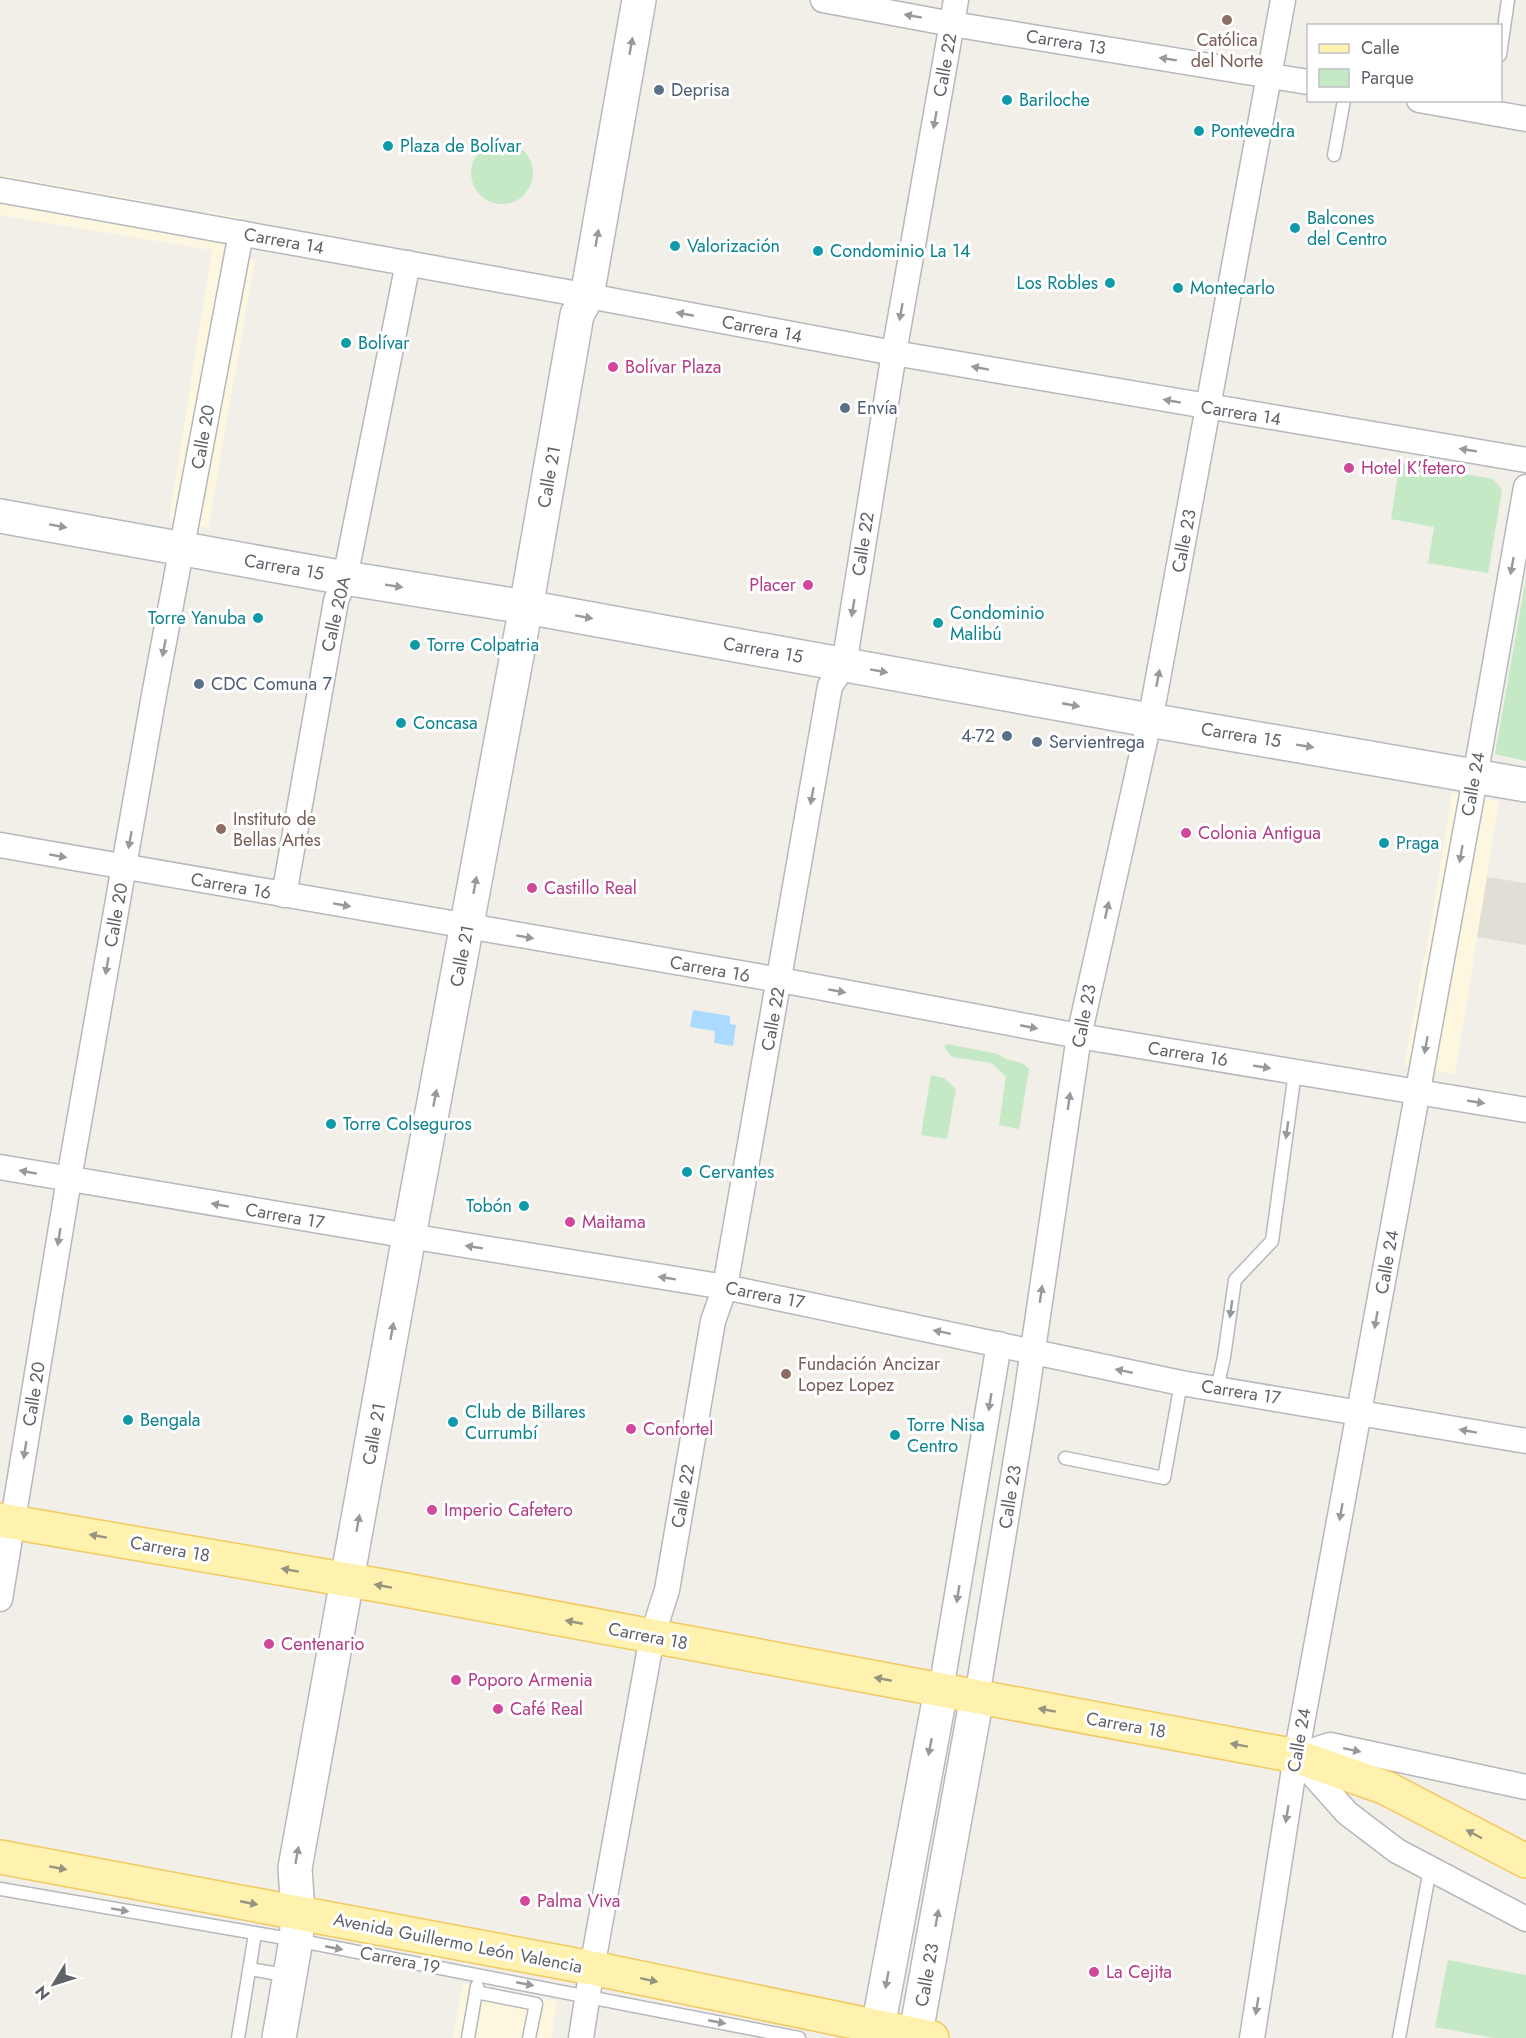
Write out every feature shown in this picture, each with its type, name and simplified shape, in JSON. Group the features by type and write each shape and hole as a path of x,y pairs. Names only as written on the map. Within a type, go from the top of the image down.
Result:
{"main road":[{"name":"Carrera 18","path":"7,1521 348,1580 1296,1756 1386,1788 1526,1862"},
{"name":"Avenida Guillermo León Valencia","path":"0,1857 297,1927 877,2033 921,2037"}],"street":[{"name":"Calle 21","path":"279,2038 297,1927 295,1868 526,607 577,315 587,296 639,0"},
{"name":"Carrera 13","path":"823,0 952,24 1307,82"},
{"name":"Calle 22","path":"581,2038 652,1636 667,1590 712,1321 725,1287 831,686 844,665 894,353 957,0"},
{"name":"Calle 23","path":"921,2037 1033,1352 1079,1036 1149,720 1283,0"},
{"path":"1440,102 1494,107 1526,119"},
{"name":"Carrera 14","path":"0,190 894,353 1526,460"},
{"name":"Calle 20","path":"0,1599 7,1521 154,695 241,233"},
{"name":"Calle 20A","path":"284,895 336,601 345,578 408,263"},
{"name":"Calle 24","path":"1252,2038 1296,1756 1526,487"},
{"name":"Carrera 15","path":"0,516 1526,785"},
{"name":"Carrera 16","path":"0,845 780,981 1079,1036 1526,1110"},
{"name":"Carrera 17","path":"0,1167 725,1287 1181,1383 1526,1441"},
{"name":"Calle 23","path":"877,2033 940,1690 999,1344"},
{"name":"Carrera 18","path":"1296,1756 1330,1745 1526,1787"},
{"path":"1296,1756 1347,1813 1397,1851 1526,1919"}],"lane":[{"path":"1502,41 1508,0"},
{"path":"1334,155 1344,102"},
{"path":"1217,1389 1224,1357 1234,1280 1272,1241 1295,1072"},
{"path":"1065,1458 1164,1478 1181,1383"},
{"path":"1399,2038 1430,1869"},
{"name":"Carrera 19","path":"0,1889 255,1934 297,1927 479,1975 591,1982 799,2038"},
{"path":"238,2038 255,1934"},
{"path":"250,1969 290,1976"},
{"path":"468,2038 479,1975"},
{"path":"476,1992 536,2004 529,2038"}],"shaded area":[{"path":"0,175 146,201 151,217 193,225 208,212 243,218 236,256 255,260 208,528 169,521 212,250 0,215"},
{"path":"1452,793 1499,801 1455,1074 1404,1066 1430,929"},
{"path":"1487,877 1526,883 1526,945 1477,937"},
{"path":"463,1983 557,2002 551,2038 453,2038"}],"green space":[{"path":"502,142 514,144 524,151 531,161 533,173 531,185 524,195 514,202 502,204 490,202 480,195 473,185 471,173 473,161 480,151 490,144"},
{"path":"1400,463 1493,479 1502,490 1488,573 1428,563 1434,527 1391,519"},
{"path":"1526,578 1526,761 1495,754"},
{"path":"947,1044 998,1054 1021,1063 1029,1069 1019,1129 999,1125 1006,1077 992,1063 952,1057 944,1047"},
{"path":"931,1075 944,1078 956,1089 947,1139 921,1135"},
{"path":"1448,1960 1526,1975 1526,2038 1494,2038 1435,2027"}],"water":[{"path":"693,1010 730,1016 730,1024 736,1025 733,1046 714,1043 715,1031 690,1027"}],"place":[{"name":"Católica del Norte","path":"1227,20"},
{"name":"Deprisa","path":"659,90"},
{"name":"Bariloche","path":"1007,100"},
{"name":"Pontevedra","path":"1199,131"},
{"name":"Plaza de Bolívar","path":"388,146"},
{"name":"Balcones del Centro","path":"1295,228"},
{"name":"Valorización","path":"675,246"},
{"name":"Condominio La 14","path":"818,251"},
{"name":"Los Robles","path":"1110,283"},
{"name":"Montecarlo","path":"1178,288"},
{"name":"Bolívar","path":"346,343"},
{"name":"Bolívar Plaza","path":"613,367"},
{"name":"Envía","path":"845,408"},
{"name":"Hotel K'fetero","path":"1349,468"},
{"name":"Placer","path":"808,585"},
{"name":"Torre Yanuba","path":"258,618"},
{"name":"Condominio Malibú","path":"938,623"},
{"name":"Torre Colpatria","path":"415,645"},
{"name":"CDC Comuna 7","path":"199,684"},
{"name":"Concasa","path":"401,723"},
{"name":"4-72","path":"1007,736"},
{"name":"Servientrega","path":"1037,742"},
{"name":"Instituto de Bellas Artes","path":"221,829"},
{"name":"Colonia Antigua","path":"1186,833"},
{"name":"Praga","path":"1384,843"},
{"name":"Castillo Real","path":"532,888"},
{"name":"Torre Colseguros","path":"331,1124"},
{"name":"Cervantes","path":"687,1172"},
{"name":"Tobón","path":"524,1206"},
{"name":"Maitama","path":"570,1222"},
{"name":"Fundación Ancizar Lopez Lopez","path":"786,1374"},
{"name":"Bengala","path":"128,1420"},
{"name":"Club de Billares Currumbí","path":"453,1422"},
{"name":"Confortel","path":"631,1429"},
{"name":"Torre Nisa Centro","path":"895,1435"},
{"name":"Imperio Cafetero","path":"432,1510"},
{"name":"Centenario","path":"269,1644"},
{"name":"Poporo Armenia","path":"456,1680"},
{"name":"Café Real","path":"498,1709"},
{"name":"Palma Viva","path":"525,1901"},
{"name":"La Cejita","path":"1094,1972"}]}
